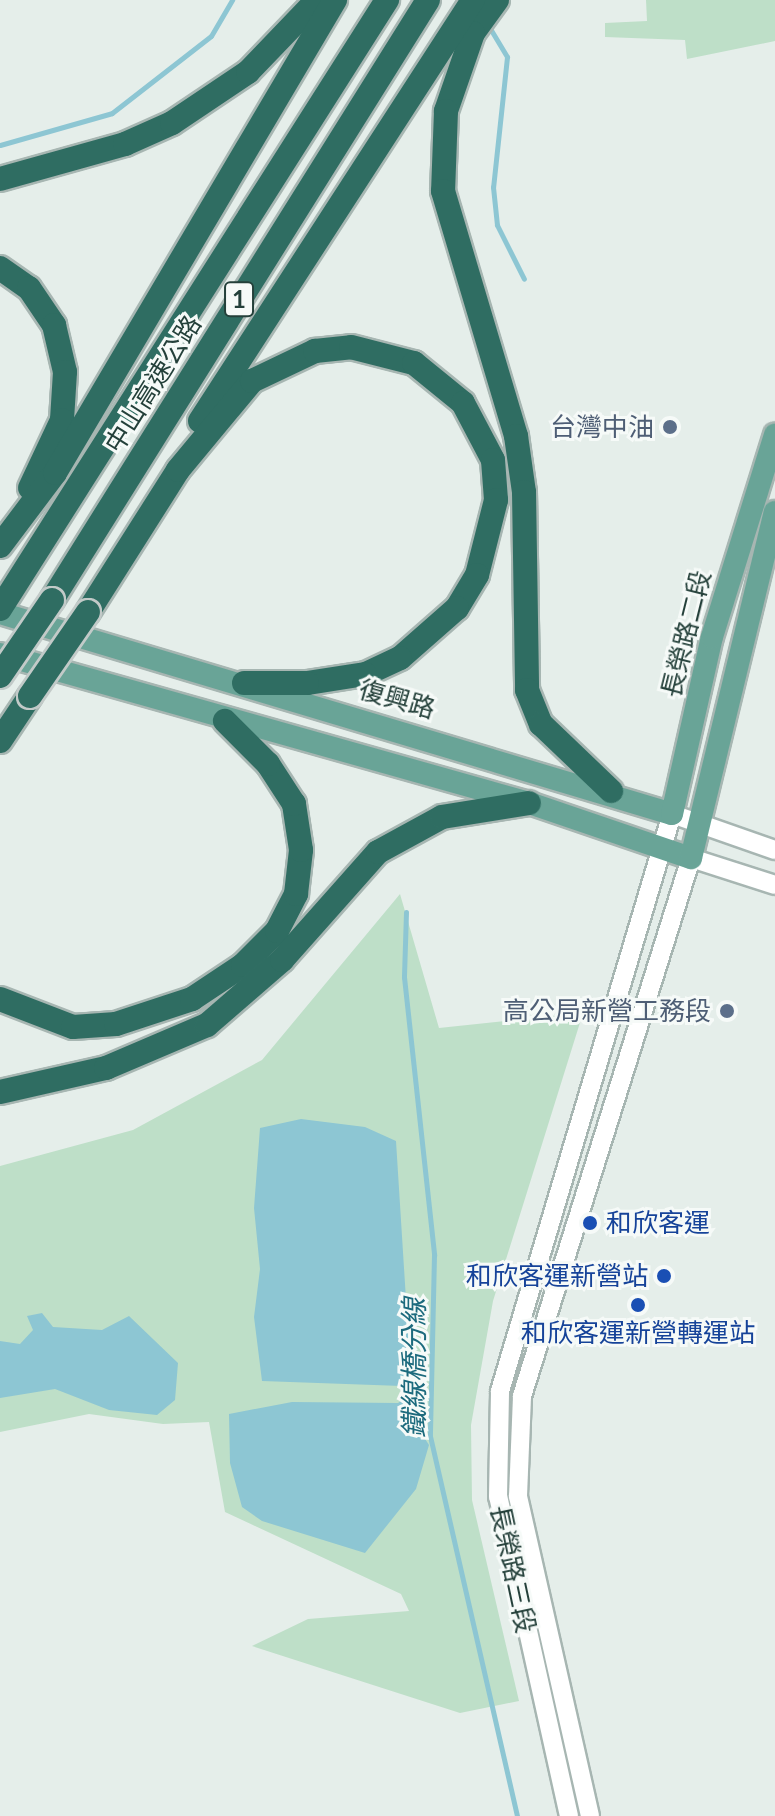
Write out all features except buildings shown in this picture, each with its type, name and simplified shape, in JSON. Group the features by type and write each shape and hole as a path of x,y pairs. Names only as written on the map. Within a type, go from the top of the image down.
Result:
{"highway":[{"path":"0,179 125,144 172,123 248,72 317,0"},
{"path":"4,540 55,473 335,0"},
{"name":"中山高速公路","path":"0,611 387,0"},
{"name":"中山高速公路","path":"0,676 52,600 428,0"},
{"path":"0,741 88,612 178,470 215,395 473,0"},
{"path":"497,0 473,33 446,111 443,191 516,436 524,492 527,690 550,734 611,791"},
{"path":"0,268 29,288 54,325 65,372 62,420 4,540"},
{"path":"178,470 252,381 287,360 351,347 383,351 442,380 480,429 493,460 496,500 486,551 457,608 430,637 365,674 307,683 244,683"},
{"path":"0,999 34,1017 73,1027 116,1024 192,999 243,965 277,931 298,879 301,850 294,804 268,764 225,721"},
{"path":"0,1092 106,1068 207,1025 282,960 331,899 387,845 442,817 529,803"}],"main road":[{"name":"長榮路二段","path":"672,814 712,637 775,435"},
{"path":"0,654 225,721 529,803 691,858 775,512"},
{"name":"復興路","path":"0,611 611,791 672,814"}],"street":[{"name":"復興路","path":"672,814 775,850"},
{"name":"長榮路二段","path":"662,850 672,814"},
{"name":"長榮路三段","path":"569,1816 498,1497 500,1391 519,1321 605,1053 662,850"},
{"name":"長榮路三段","path":"590,1816 518,1496 517,1431 540,1328 691,858"},
{"path":"691,858 775,885"},
{"path":"519,1321 540,1328"}],"green space":[{"path":"646,0 775,0 775,41 687,59 685,40 605,37 605,23 647,21"},
{"path":"400,894 439,1028 583,1013 493,1301 471,1425 472,1500 519,1701 460,1713 252,1646 308,1619 409,1611 401,1594 225,1512 209,1422 163,1424 89,1414 0,1432 0,1166 133,1130 262,1060"}],"water":[{"path":"301,1119 365,1127 396,1141 410,1363 402,1386 262,1381 254,1317 260,1269 254,1208 260,1128"},
{"path":"42,1313 53,1327 102,1330 129,1316 178,1363 175,1400 157,1415 109,1410 55,1389 0,1398 0,1341 20,1344 33,1330 27,1316"},
{"path":"414,1392 411,1417 429,1445 416,1489 365,1553 262,1521 242,1507 230,1463 229,1414 292,1402 398,1403"}],"waterway":[{"path":"0,145 112,113 211,36 232,0"},
{"path":"488,25 507,57 493,187 497,225 524,279"},
{"name":"鐵線橋分線","path":"406,912 404,977 434,1255 430,1436 517,1816"}],"place":[{"name":"台灣中油","path":"670,427"},
{"name":"高公局新營工務段","path":"727,1011"},
{"name":"和欣客運","path":"590,1223"},
{"name":"和欣客運新營站","path":"664,1276"},
{"name":"和欣客運新營轉運站","path":"638,1305"}]}
